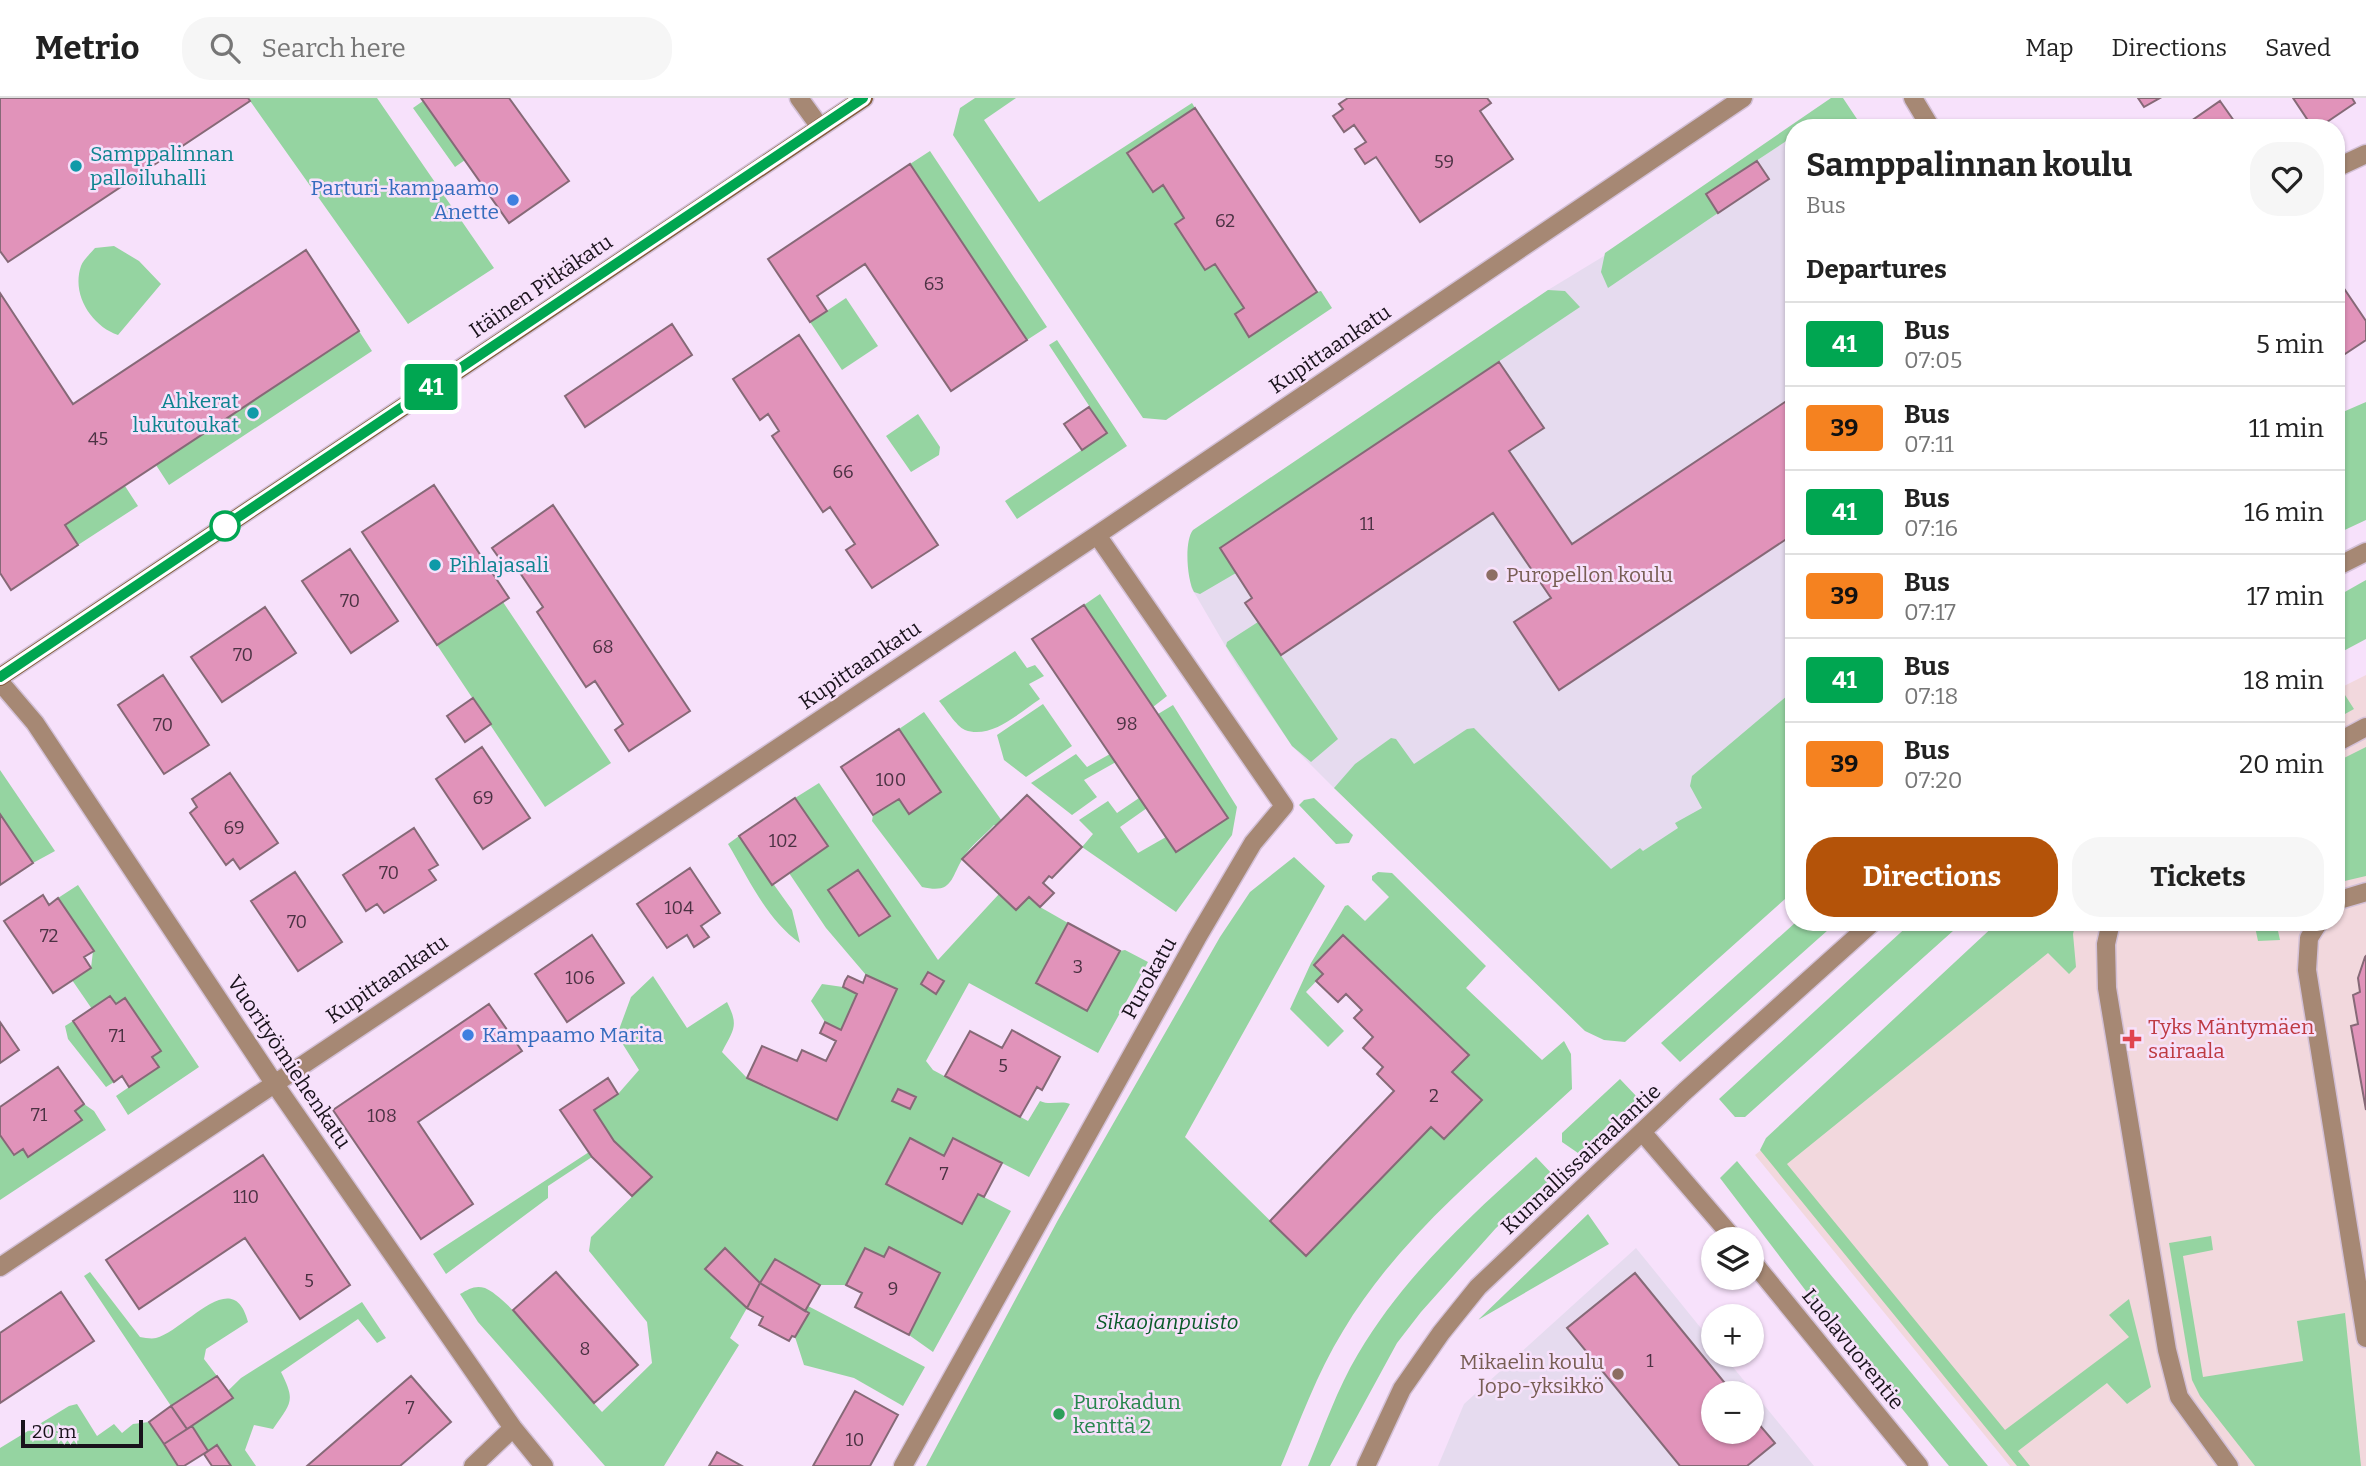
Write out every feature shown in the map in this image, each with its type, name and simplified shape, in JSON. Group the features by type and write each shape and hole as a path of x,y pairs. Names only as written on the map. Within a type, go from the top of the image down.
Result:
{"main road":[{"name":"Itäinen Pitkäkatu","path":"0,677 864,98"}],"street":[{"path":"799,98 820,127"},
{"name":"Kupittaankatu","path":"0,1268 1097,535 1743,98"},
{"path":"1913,98 1926,119"},
{"path":"2345,164 2366,154"},
{"name":"Purokatu","path":"903,1466 1197,938 1254,843 1284,806 1097,535"},
{"path":"2345,562 2366,552"},
{"name":"Vuorityömiehenkatu","path":"0,682 35,723 274,1083 513,1428 544,1466"},
{"path":"2345,738 2366,727"},
{"path":"2345,898 2366,892"},
{"name":"Kunnallissairaalantie","path":"1366,1466 1402,1389 1441,1332 1478,1287 1863,931"},
{"path":"2109,931 2106,944 2107,988 2167,1350 2179,1397 2229,1466"},
{"path":"2313,931 2309,938 2307,970 2366,1338"},
{"path":"1643,1133 1724,1227"},
{"name":"Luolavuorentie","path":"1764,1276 1919,1466"},
{"path":"473,1466 513,1428"}],"shaded area":[{"name":"Puropellon koulu","path":"1785,142 1785,841 1590,1017 1334,788 1292,746 1237,666 1191,587 1189,563 1548,290 1706,194"},
{"name":"Tyks Mäntymäen sairaala","path":"2366,675 2366,1466 2010,1466 1755,1155 2029,931 2345,931 2345,686"},
{"name":"Mikaelin koulu Jopo-yksikkö","path":"1636,1248 1701,1328 1701,1367 1733,1367 1744,1381 1701,1381 1701,1444 1764,1444 1764,1405 1814,1466 1438,1466 1464,1404"}],"green space":[{"path":"248,98 377,98 494,268 408,324"},
{"path":"975,98 1016,98 984,120 1039,202 1192,103 1195,108 1127,154 1152,192 1163,185 1184,218 1175,224 1205,270 1215,264 1244,308 1235,314 1249,336 1317,292 1321,291 1332,308 1166,420 1143,418 953,135 960,108"},
{"path":"1831,98 1843,98 1857,119 1800,119"},
{"path":"423,101 465,160 455,167 413,108"},
{"path":"1785,130 1785,142 1706,194 1718,213 1608,288 1601,272 1605,253"},
{"path":"930,151 1047,327 1027,340 910,164"},
{"path":"114,246 139,261 161,284 118,335 92,317 81,298 79,288 81,266 85,259 95,248"},
{"path":"1548,290 1565,291 1580,307 1220,548 1236,573 1200,594 1194,592 1188,561 1188,543 1193,530"},
{"path":"846,298 878,346 842,370 810,322"},
{"path":"359,331 372,351 169,485 156,465"},
{"path":"1057,340 1127,446 1017,519 1005,501 1107,433 1049,345"},
{"path":"2366,402 2366,520 2345,530 2345,411"},
{"path":"918,414 940,447 939,455 911,472 886,436"},
{"path":"125,486 138,506 78,545 65,525"},
{"path":"2366,580 2366,639 2345,650 2345,592"},
{"path":"1100,594 1167,696 1153,707 1084,605"},
{"path":"503,602 611,763 545,807 437,645"},
{"path":"1258,622 1338,739 1311,762 1292,746 1226,646 1227,642"},
{"path":"1015,651 1027,668 1035,665 1044,676 1029,684 1040,699 995,728 975,732 965,730 939,701"},
{"path":"2345,695 2354,709 2345,714"},
{"path":"1785,698 1785,899 1625,1042 1604,1040 1585,1031 1334,788 1355,764 1391,738 1396,739 1414,764 1467,729 1474,728 1611,869 1640,848 1643,851 1678,828 1675,823 1702,808 1690,786 1692,776"},
{"path":"1043,704 1072,746 1026,777 1004,760 997,735"},
{"path":"1173,705 1237,807 1232,835 1176,912 1082,847 1093,834 1079,820 1108,801 1117,813 1139,798 1147,808 1120,827 1138,853 1166,837 1176,852 1228,818 1158,714"},
{"path":"924,712 1002,821 997,826 994,825 970,849 949,883 932,889 922,887 872,821 873,815 899,799 909,814 941,792 899,729"},
{"path":"2366,747 2366,876 2345,881 2345,758"},
{"path":"1076,754 1087,767 1110,754 1116,762 1084,780 1097,797 1072,815 1031,783"},
{"path":"0,770 55,851 33,863 0,814"},
{"path":"819,783 938,960 999,894 1016,910 1029,897 1040,907 1068,923 1036,982 1087,1010 1120,951 1125,950 1148,962 1098,1053 969,983 926,1061 933,1070 1028,1121 1040,1101 1070,1104 1029,1177 953,1138 944,1156 910,1138 886,1184 962,1224 978,1194 1011,1211 933,1352 909,1335 940,1273 890,1247 884,1257 865,1248 846,1285 820,1285 775,1259 760,1283 724,1249 706,1269 747,1308 730,1338 739,1345 664,1466 605,1466 478,1322 460,1294 478,1287 496,1295 527,1325 602,1412 652,1363 647,1322 589,1251 591,1237 652,1177 614,1141 594,1110 618,1094 639,1070 617,1035 631,997 653,976 687,1028 727,1002 734,1027 722,1052 747,1078 837,1120 897,990 866,975 826,928 789,873 795,798"},
{"path":"1314,798 1353,835 1349,843 1336,844 1299,805 1304,800"},
{"path":"739,836 792,910 800,943 768,910 728,844"},
{"name":"Sikaojanpuisto","path":"1294,857 1325,886 1185,1137 1306,1256 1431,1127 1445,1139 1482,1100 1452,1072 1469,1055 1343,935 1314,964 1323,974 1306,992 1344,1031 1328,1047 1290,1009 1311,963 1345,906 1348,905 1365,921 1389,897 1372,880 1372,876 1378,872 1392,873 1486,966 1466,988 1542,1060 1564,1041 1571,1054 1572,1089 1448,1202 1391,1263 1366,1296 1325,1363 1281,1466 926,1466 1058,1220 1220,937 1250,892"},
{"path":"78,885 199,1067 128,1115 116,1096 158,1067 152,1057 160,1051 125,998 116,1004 92,1009 72,980 91,968 93,951 58,898"},
{"path":"1786,931 1827,931 1680,1062 1661,1043"},
{"path":"1902,931 1953,931 1745,1117 1735,1117 1719,1099"},
{"path":"1988,931 2074,931 2076,967 2069,974 2048,953 1787,1164 2005,1430 2129,1337 2109,1315 2129,1299 2151,1387 2127,1404 2107,1383 2018,1451 2030,1466 2017,1466 1760,1150 1766,1138"},
{"path":"2256,931 2278,931 2280,940 2258,941"},
{"path":"822,984 843,987 857,994 841,1030 825,1022 811,1001"},
{"path":"73,1021 114,1082 106,1087 68,1039 65,1026"},
{"path":"1620,1079 1638,1098 1578,1153 1562,1142 1562,1133"},
{"path":"84,1104 94,1111 106,1130 0,1200 0,1135 13,1155 23,1149 29,1156 81,1120 75,1111"},
{"path":"589,1152 592,1157 548,1186 548,1198 446,1274 433,1254"},
{"path":"1536,1157 1554,1176 1496,1228 1397,1343 1330,1466 1308,1466 1350,1367 1376,1326 1440,1248"},
{"path":"1737,1161 1988,1466 1949,1466 1806,1291 1764,1236 1764,1227 1757,1227 1720,1178"},
{"path":"1588,1214 1609,1244 1478,1320"},
{"path":"2211,1236 2213,1250 2183,1256 2203,1377 2303,1361 2297,1321 2345,1313 2361,1466 2255,1466 2200,1396 2192,1380 2169,1243"},
{"path":"90,1272 140,1337 154,1338 168,1333 220,1300 231,1299 241,1306 248,1322 206,1349 204,1359 217,1376 171,1406 84,1276"},
{"path":"362,1302 386,1338 377,1343 358,1319 281,1372 289,1390 289,1402 273,1429 254,1425 245,1450 256,1466 231,1466 217,1445 208,1451 192,1426 241,1378"},
{"path":"808,1306 925,1367 903,1406 854,1378 804,1365 795,1337 808,1313 805,1311"},
{"path":"77,1404 97,1436 114,1424 122,1433 133,1424 149,1422 178,1466 0,1466 0,1448 69,1406"}],"building":[{"name":"Samppalinnan palloiluhalli","path":"0,98 248,98 250,101 8,262 0,251"},
{"path":"421,98 509,98 569,181 509,223"},
{"path":"1348,98 1487,98 1491,103 1480,111 1513,159 1420,222 1376,157 1365,164 1355,149 1366,142 1354,125 1344,132 1333,116 1343,109 1339,104"},
{"path":"2138,98 2160,98 2144,107"},
{"path":"2293,98 2352,98 2355,103 2331,119 2307,119"},
{"path":"2220,101 2233,119 2194,119"},
{"path":"1195,108 1317,292 1249,337 1235,314 1244,308 1215,264 1205,270 1175,224 1184,218 1163,185 1153,192 1127,153"},
{"path":"1757,161 1769,179 1718,213 1706,194"},
{"path":"910,164 1027,340 951,391 865,264 817,296 827,311 810,322 768,259"},
{"path":"306,250 359,331 65,525 78,545 11,590 0,573 0,293 73,404"},
{"path":"2345,290 2366,321 2366,340 2345,354"},
{"path":"672,324 692,355 585,427 565,396"},
{"path":"799,335 938,545 872,588 846,550 855,544 830,507 823,512 772,436 779,431 768,414 760,420 733,379"},
{"path":"1499,362 1544,428 1509,451 1572,544 1785,402 1785,540 1559,690 1514,622 1551,598 1493,513 1281,655 1245,603 1252,598 1220,548"},
{"path":"1089,407 1107,433 1082,450 1064,424"},
{"name":"Pihlajasali","path":"434,485 509,598 437,645 362,532"},
{"path":"553,505 690,711 629,751 615,730 623,724 595,681 586,687 537,612 543,607 514,564 507,569 492,548"},
{"path":"350,549 398,621 351,653 302,581"},
{"path":"1084,605 1228,818 1176,852 1032,639"},
{"path":"265,607 296,653 222,702 191,657"},
{"path":"163,675 209,745 164,774 118,705"},
{"path":"473,698 491,724 465,742 447,716"},
{"path":"899,729 941,792 909,814 899,799 873,815 841,767"},
{"path":"482,747 530,818 483,849 436,779"},
{"path":"230,773 278,843 240,869 233,859 226,865 190,813 197,807 192,799"},
{"path":"1027,795 1082,847 1052,878 1049,876 1043,883 1054,893 1040,907 1029,897 1016,910 962,859"},
{"path":"795,798 828,846 772,885 739,836"},
{"path":"0,814 33,863 0,885"},
{"path":"414,828 438,865 429,870 436,880 384,913 377,904 366,911 343,875"},
{"path":"690,868 720,913 701,926 709,937 694,947 687,935 667,948 637,904"},
{"path":"858,870 890,916 859,936 828,890"},
{"path":"295,872 342,942 298,971 251,901"},
{"path":"43,895 49,905 58,898 94,951 84,957 91,968 53,993 4,921"},
{"path":"1068,923 1120,951 1087,1011 1036,983"},
{"path":"592,935 624,983 567,1022 535,974"},
{"path":"1343,935 1469,1055 1452,1072 1482,1100 1444,1139 1431,1127 1306,1256 1270,1221 1394,1091 1377,1074 1383,1067 1363,1048 1373,1037 1354,1018 1362,1010 1346,994 1338,1002 1316,981 1323,974 1314,965"},
{"name":"Tyks Mäntymäen sairaala","path":"2365,957 2366,1110 2351,1026 2358,1024 2353,995 2360,992 2358,978"},
{"path":"928,972 944,981 936,994 921,984"},
{"path":"866,975 897,989 837,1120 747,1078 762,1046 797,1061 802,1050 826,1061 836,1041 820,1033 825,1022 841,1030 857,994 843,987 845,981 848,976 863,983"},
{"path":"110,996 116,1004 125,998 161,1051 152,1057 159,1067 129,1087 122,1076 114,1082 73,1021"},
{"path":"489,1004 522,1051 418,1122 473,1204 421,1239 333,1110"},
{"path":"0,1022 19,1050 0,1063"},
{"path":"1012,1030 1060,1057 1042,1090 1037,1087 1020,1117 945,1076 970,1031 1002,1048"},
{"path":"58,1067 84,1104 75,1111 82,1120 28,1157 23,1149 14,1155 0,1135 0,1107"},
{"path":"608,1078 618,1094 594,1110 614,1141 652,1177 632,1196 592,1157 560,1110"},
{"path":"898,1089 916,1097 910,1109 892,1101"},
{"path":"910,1138 944,1156 953,1138 1002,1163 984,1197 978,1194 962,1224 886,1184"},
{"path":"263,1155 350,1285 300,1319 245,1238 139,1309 106,1260"},
{"path":"889,1247 940,1273 909,1335 855,1307 862,1293 846,1285 865,1248 884,1257"},
{"path":"725,1248 760,1283 747,1308 705,1269"},
{"path":"775,1259 820,1285 805,1311 760,1283"},
{"path":"556,1272 638,1365 594,1403 513,1310"},
{"name":"Mikaelin koulu Jopo-yksikkö","path":"1635,1273 1701,1354 1701,1367 1712,1367 1723,1381 1701,1381 1701,1444 1764,1444 1764,1430 1775,1443 1747,1466 1680,1466 1567,1328"},
{"path":"760,1283 809,1313 795,1337 792,1336 789,1341 759,1325 763,1317 747,1308"},
{"path":"61,1292 94,1341 0,1403 0,1333"},
{"path":"217,1376 233,1398 187,1429 171,1406"},
{"path":"411,1376 451,1422 400,1466 307,1466"},
{"path":"855,1391 898,1415 870,1466 813,1466"},
{"path":"171,1406 187,1429 164,1444 149,1422"},
{"path":"192,1426 208,1451 184,1466 178,1466 164,1444"},
{"path":"217,1445 231,1466 212,1466 204,1454"},
{"path":"717,1452 742,1466 709,1466"}],"bus line":[{"name":"41","path":"0,677 863,98"}],"place":[{"name":"Samppalinnan palloiluhalli","path":"76,166"},
{"name":"Parturi-kampaamo Anette","path":"513,200"},
{"name":"Ahkerat lukutoukat","path":"253,413"},
{"name":"Pihlajasali","path":"435,565"},
{"name":"Puropellon koulu","path":"1492,575"},
{"name":"Kampaamo Marita","path":"468,1035"},
{"name":"Tyks Mäntymäen sairaala","path":"2132,1039"},
{"name":"Mikaelin koulu Jopo-yksikkö","path":"1618,1374"},
{"name":"Purokadun kenttä 2","path":"1059,1414"}]}
